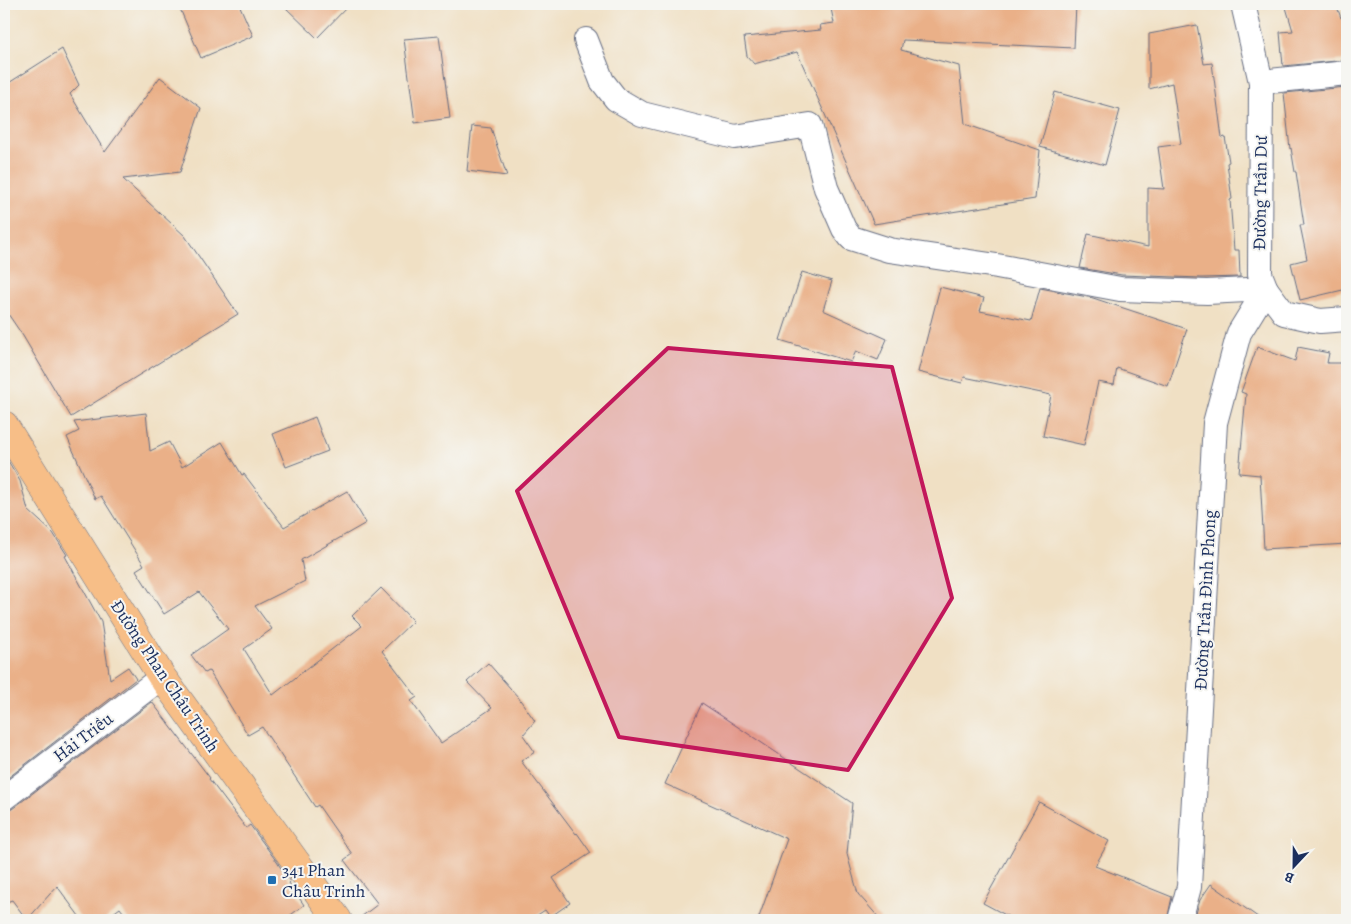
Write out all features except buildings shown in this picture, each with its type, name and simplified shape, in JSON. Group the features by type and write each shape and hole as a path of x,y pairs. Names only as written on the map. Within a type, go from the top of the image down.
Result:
{"main road":[{"name":"Đường Phan Châu Trinh","path":"4,424 162,677 338,920"}],"street":[{"name":"Đường Trần Dư","path":"1243,4 1261,82 1260,274 1266,289 1284,313 1320,321 1347,319"},
{"path":"586,40 602,81 616,99 642,114 736,137 810,125 826,188 844,229 851,238 889,250 996,266 1120,289 1207,292 1266,289"},
{"path":"1261,82 1347,73"},
{"name":"Đường Trần Đình Phong","path":"1180,920 1189,887 1215,423 1239,333 1266,289"},
{"name":"Hải Triều","path":"4,798 162,677"}],"highlighted area":[{"path":"668,348 892,367 952,598 848,770 619,737 517,491"}],"place":[{"name":"341 Phan Châu Trinh","path":"272,880"}]}
